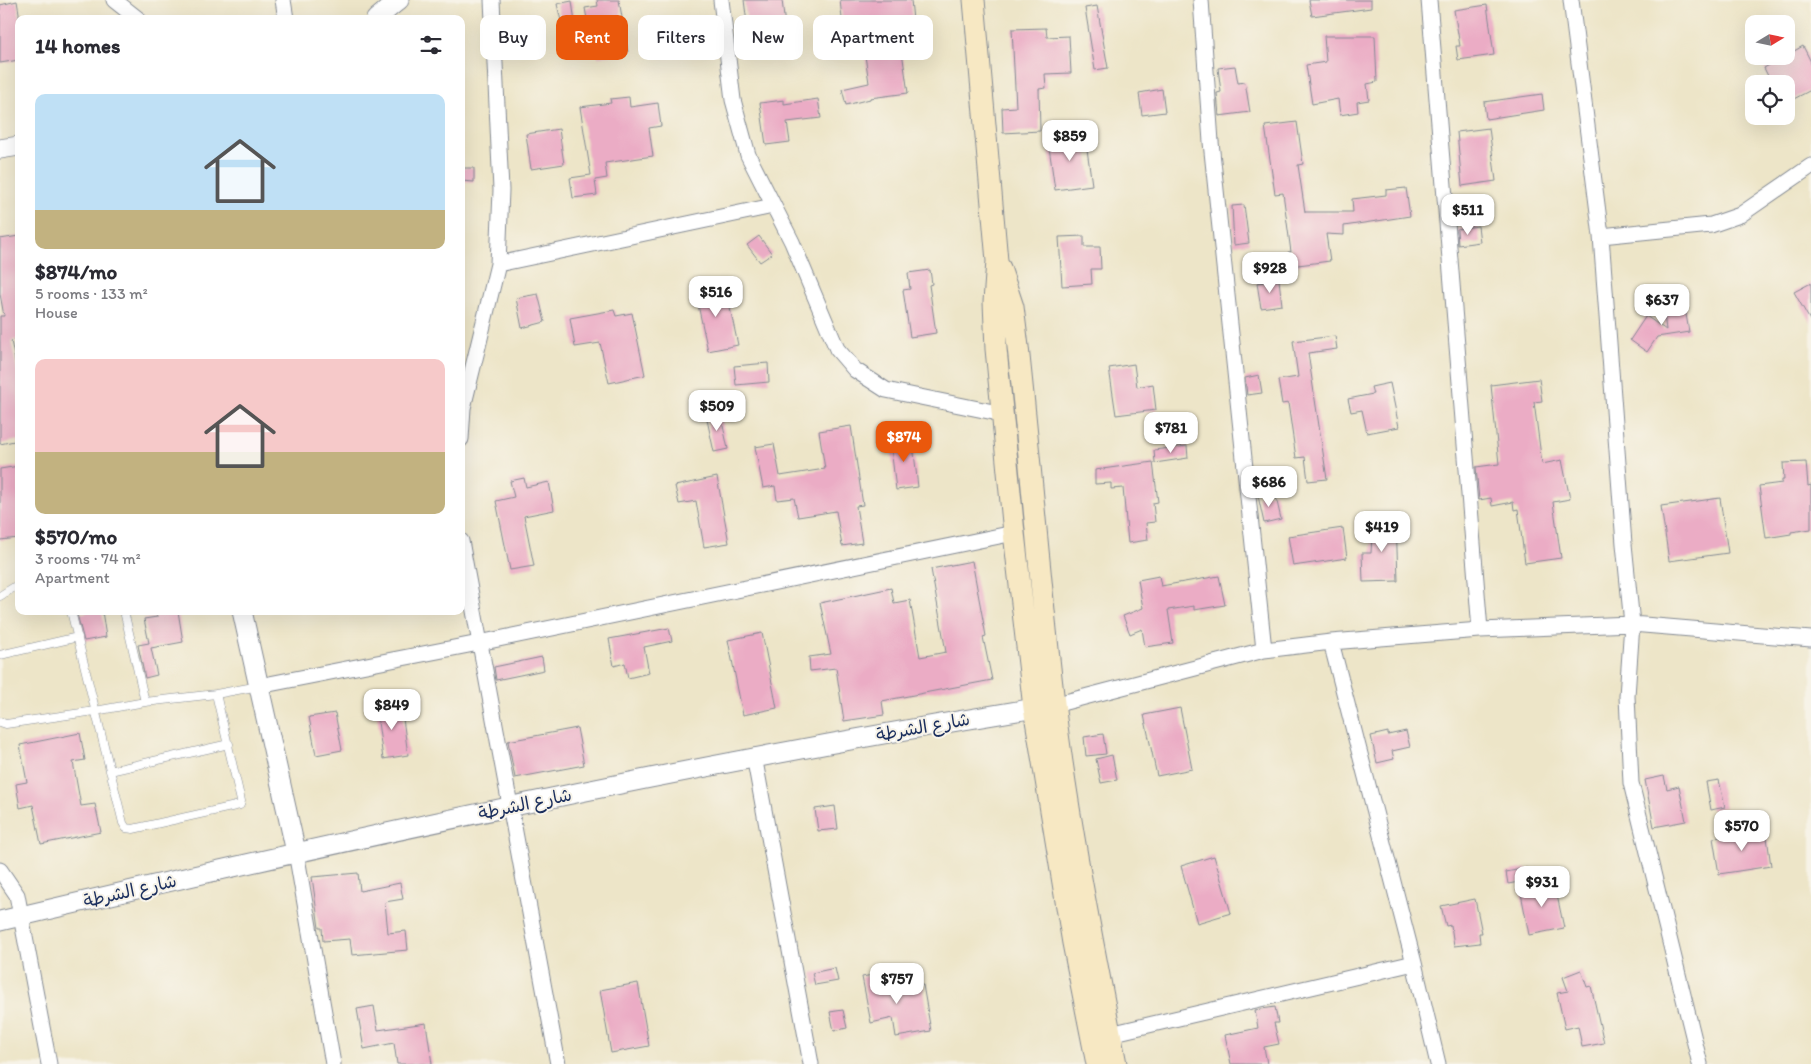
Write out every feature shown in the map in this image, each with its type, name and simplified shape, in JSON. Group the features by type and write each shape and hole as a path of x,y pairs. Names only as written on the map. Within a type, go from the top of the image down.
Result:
{"main road":[{"path":"974,0 997,260 994,302 995,326 1014,533 1034,708 1073,943 1097,1064"},
{"path":"997,260 1007,284 1013,307 1054,704 1077,858 1116,1064"}],"street":[{"path":"114,0 133,15"},
{"path":"283,0 285,15"},
{"path":"381,15 399,0"},
{"path":"465,400 498,264 501,190 492,0"},
{"path":"721,0 733,100 748,155 792,242 837,349 855,370 886,390 1003,414"},
{"path":"1201,0 1211,142 1264,650"},
{"path":"1429,0 1480,630"},
{"path":"1571,0 1600,236 1632,624 1627,696 1632,783 1700,1064"},
{"path":"0,149 15,147"},
{"path":"1600,236 1711,225 1740,215 1811,166"},
{"path":"498,264 773,206"},
{"path":"258,686 479,643 1014,533"},
{"path":"465,564 558,1064"},
{"path":"243,615 296,852 333,1064"},
{"path":"1054,704 1264,650 1331,642 1480,630 1632,624 1811,639"},
{"path":"1331,642 1414,963 1438,1064"},
{"name":"شارع الشرطة","path":"0,921 296,852 754,756 1054,704"},
{"path":"754,756 811,1064"},
{"path":"0,870 17,895 49,1064"},
{"path":"1110,1034 1414,963"}],"lane":[{"path":"0,585 3,594 15,586"},
{"path":"73,615 122,823 126,828 133,829 240,806 241,801 229,744 216,694"},
{"path":"125,615 146,702"},
{"path":"0,655 78,637"},
{"path":"0,722 6,724 95,712 146,702 216,694 258,686"},
{"path":"110,771 229,744"}],"building":[{"path":"597,0 619,0 622,15 586,15 585,8 598,6"},
{"path":"744,0 782,0 784,15 746,15"},
{"path":"840,0 911,0 912,15 842,15"},
{"path":"1309,0 1371,0 1371,8 1312,16"},
{"path":"17,1 19,15 15,15 15,61 0,63 0,5"},
{"path":"572,1 574,15 560,15 557,4"},
{"path":"1487,5 1494,55 1458,60 1456,46 1460,46 1454,10"},
{"path":"1097,6 1108,68 1095,70 1085,8"},
{"path":"1046,28 1047,37 1069,36 1071,73 1045,74 1046,88 1039,89 1040,131 1003,133 1002,108 1016,107 1012,29"},
{"path":"1324,36 1375,36 1377,82 1367,84 1369,100 1357,102 1358,112 1340,115 1338,99 1312,104 1306,65 1326,62"},
{"path":"1803,46 1811,62 1811,90 1795,98 1795,75 1768,75 1764,68 1769,65 1795,65 1795,51"},
{"path":"866,60 903,60 908,93 870,98 846,105 842,89 869,83"},
{"path":"1235,66 1238,83 1245,82 1250,112 1219,116 1217,93 1221,92 1218,68"},
{"path":"1162,89 1165,112 1142,115 1139,93"},
{"path":"1542,94 1544,110 1486,119 1484,102"},
{"path":"629,97 630,107 658,103 661,126 649,128 653,156 605,163 607,178 595,180 597,195 573,198 570,178 591,175 580,107 611,103 610,99"},
{"path":"818,99 821,118 787,122 790,142 766,145 760,103 784,100 784,104"},
{"path":"1297,122 1303,164 1298,165 1305,212 1353,212 1352,199 1386,195 1386,190 1406,188 1410,216 1344,226 1344,235 1326,234 1330,261 1290,266 1288,252 1291,252 1283,193 1275,194 1265,126"},
{"path":"1489,128 1496,181 1462,186 1457,132"},
{"path":"559,129 564,164 531,169 526,134"},
{"path":"1085,135 1092,185 1055,190 1048,140"},
{"path":"465,168 474,168 474,182 465,181"},
{"path":"1244,205 1249,243 1234,245 1232,206"},
{"path":"1478,226 1480,242 1458,245 1457,229"},
{"path":"759,236 772,254 760,262 747,245"},
{"path":"1084,236 1084,247 1100,247 1101,269 1091,269 1092,284 1062,286 1059,237"},
{"path":"15,237 15,340 11,341 15,360 15,441 0,444 0,316 4,316 0,294 0,239"},
{"path":"930,270 932,284 929,285 936,333 910,337 903,290 910,289 908,273"},
{"path":"1279,280 1282,305 1261,308 1257,283"},
{"path":"1811,283 1811,322 1794,292"},
{"path":"725,285 738,345 708,351 695,291"},
{"path":"538,294 545,322 522,328 516,298"},
{"path":"1684,302 1689,332 1657,337 1647,352 1630,340 1646,316 1666,330 1663,305"},
{"path":"614,310 616,316 632,313 645,375 609,383 600,343 575,347 570,318"},
{"path":"1335,336 1337,349 1308,353 1327,479 1308,481 1305,457 1296,458 1288,403 1282,404 1278,380 1298,377 1293,341"},
{"path":"768,363 769,382 736,385 734,366"},
{"path":"1134,364 1137,387 1153,384 1156,410 1116,415 1109,368"},
{"path":"1259,375 1262,393 1247,395 1245,378"},
{"path":"1539,379 1542,401 1534,402 1542,464 1562,460 1570,499 1553,502 1561,558 1525,563 1518,509 1514,510 1513,502 1492,506 1491,498 1479,500 1476,467 1499,464 1491,385"},
{"path":"1390,383 1399,427 1367,433 1362,410 1351,412 1348,399 1373,394 1371,387"},
{"path":"720,412 728,449 714,452 706,415"},
{"path":"851,426 863,505 856,506 862,543 842,546 836,511 798,517 794,498 777,500 775,486 763,488 755,447 774,444 780,476 825,469 819,431"},
{"path":"912,436 918,487 896,490 890,439"},
{"path":"1187,446 1188,458 1155,463 1154,450"},
{"path":"1153,462 1158,502 1153,503 1155,522 1146,523 1148,540 1128,543 1123,488 1111,489 1111,483 1095,484 1095,470"},
{"path":"1806,462 1808,486 1811,485 1811,529 1766,538 1759,486 1782,483 1782,480 1784,480 1783,463"},
{"path":"15,467 15,538 0,540 0,469"},
{"path":"717,477 729,543 704,547 696,501 679,504 675,486"},
{"path":"524,478 526,487 549,482 554,510 524,516 534,566 510,570 496,501 514,497 510,481"},
{"path":"1275,493 1281,519 1264,523 1258,496"},
{"path":"1720,498 1728,553 1669,561 1661,506"},
{"path":"1390,517 1390,519 1396,518 1398,581 1363,582 1362,553 1371,553 1373,518"},
{"path":"1343,528 1347,558 1293,566 1288,536"},
{"path":"972,561 986,636 983,637 992,680 882,701 884,715 844,721 836,668 810,671 809,657 831,654 820,603 891,588 894,603 910,600 920,657 946,652 931,569"},
{"path":"1159,576 1161,586 1219,576 1225,605 1194,610 1194,606 1168,610 1173,643 1145,647 1142,629 1130,634 1123,616 1143,608 1138,580"},
{"path":"77,615 103,615 106,637 84,641"},
{"path":"157,615 179,615 183,642 151,648 157,675 145,678 138,645 149,643 144,619 157,617"},
{"path":"669,628 672,641 644,647 649,673 628,678 625,663 614,666 609,639"},
{"path":"762,633 777,708 743,715 728,640"},
{"path":"542,657 544,670 496,680 494,667"},
{"path":"401,704 408,755 383,759 376,707"},
{"path":"1180,708 1192,769 1157,776 1144,715"},
{"path":"335,713 342,750 316,755 309,717"},
{"path":"577,728 584,765 515,778 508,741"},
{"path":"1406,731 1410,747 1392,751 1394,759 1377,763 1371,736 1388,732 1388,735"},
{"path":"80,733 85,760 73,762 81,806 95,804 101,832 41,844 33,805 20,808 16,784 27,782 20,745"},
{"path":"1103,734 1106,754 1086,756 1084,737"},
{"path":"1112,755 1117,780 1101,783 1096,759"},
{"path":"1664,776 1667,789 1679,786 1686,821 1654,827 1645,780"},
{"path":"1719,780 1725,807 1711,810 1706,782"},
{"path":"835,806 838,829 818,831 815,809"},
{"path":"1766,830 1771,866 1719,874 1713,838"},
{"path":"1214,856 1231,913 1197,923 1181,866"},
{"path":"1527,868 1530,880 1508,884 1506,872"},
{"path":"358,873 360,891 400,883 403,899 385,902 388,933 406,931 408,950 352,955 350,939 323,941 322,928 319,928 312,877"},
{"path":"1554,881 1564,928 1529,935 1520,888"},
{"path":"1475,899 1482,933 1479,933 1480,943 1454,946 1451,925 1446,926 1441,906"},
{"path":"835,968 838,981 815,985 812,973"},
{"path":"1581,970 1587,987 1591,986 1604,1043 1582,1047 1578,1026 1565,1029 1557,993 1568,991 1563,977"},
{"path":"883,973 884,980 900,977 902,988 923,985 931,1031 896,1037 893,1018 871,1023 862,977"},
{"path":"638,983 649,1046 611,1053 600,990"},
{"path":"374,1006 378,1030 426,1023 432,1064 397,1064 394,1043 364,1049 357,1009"},
{"path":"1275,1007 1278,1023 1274,1023 1279,1044 1264,1047 1267,1064 1231,1064 1225,1035 1258,1028 1255,1010"},
{"path":"843,1010 847,1028 834,1031 830,1012"}]}
